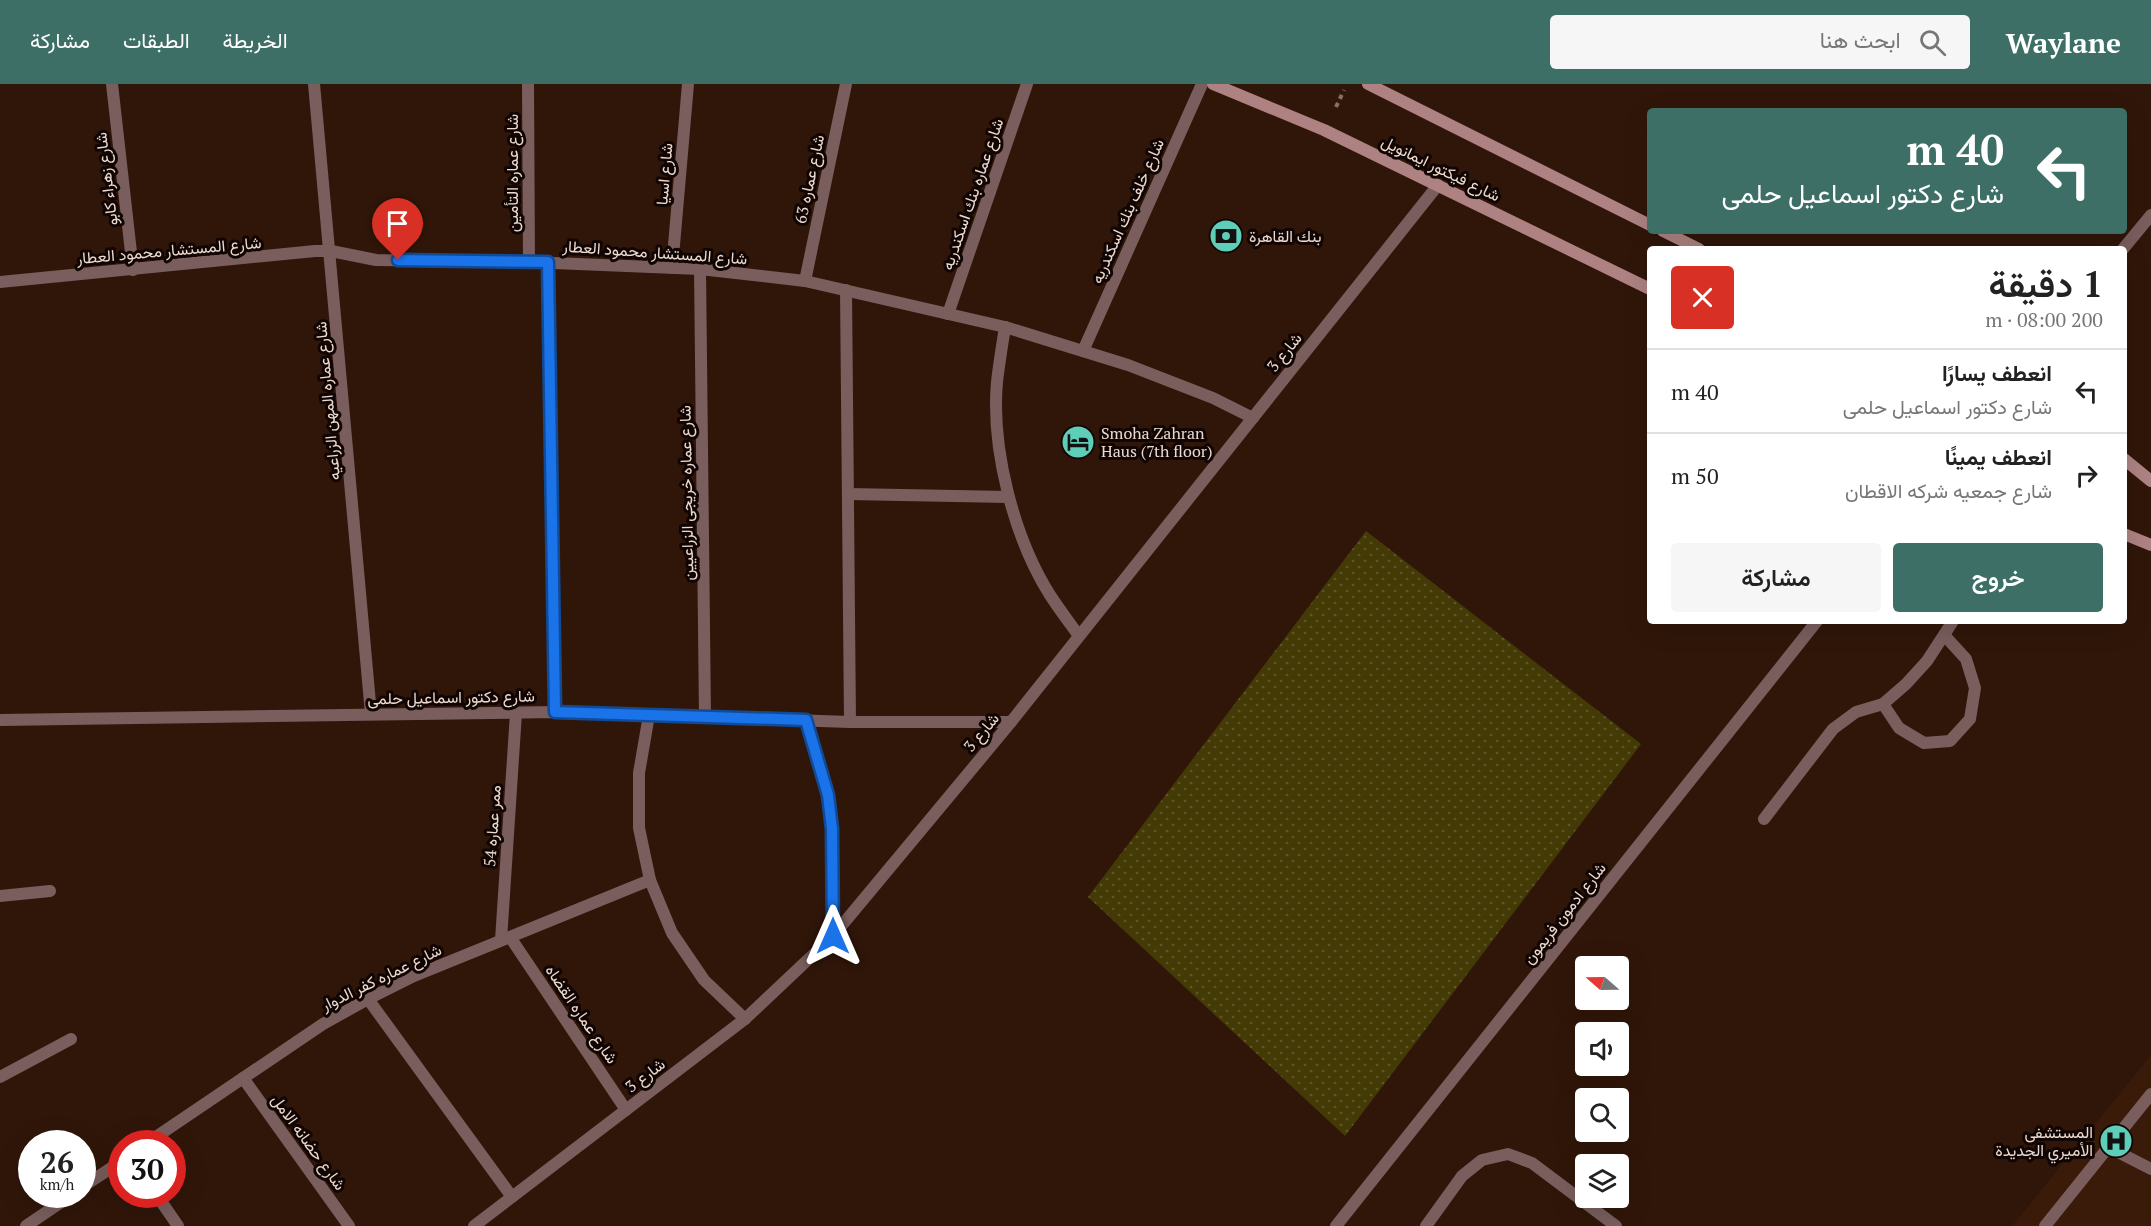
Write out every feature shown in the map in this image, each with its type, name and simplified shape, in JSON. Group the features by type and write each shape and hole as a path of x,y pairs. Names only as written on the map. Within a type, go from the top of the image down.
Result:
{"main road":[{"name":"شارع فيكتور ايمانويل","path":"1213,84 1324,130 1647,288"},
{"path":"1369,84 1647,223"},
{"path":"1669,234 1693,246"},
{"path":"2127,461 2151,481"},
{"path":"2127,535 2151,545"}],"street":[{"name":"شارع زهراء كابو","path":"112,84 133,270"},
{"name":"شارع عماره المهن الزراعيه","path":"314,84 331,251 371,714"},
{"name":"شارع عماره التأمين","path":"528,84 530,262"},
{"name":"شارع اسيا","path":"672,268 688,84"},
{"name":"شارع عماره 63","path":"805,281 846,84"},
{"name":"شارع عماره بنك اسكندريه","path":"948,314 1027,84"},
{"name":"شارع خلف بنك اسكندريه","path":"1083,351 1202,84"},
{"name":"شارع 3","path":"474,1226 746,1019 833,936 1011,722 1438,184"},
{"path":"2125,246 2151,215"},
{"name":"شارع المستشار محمود العطار","path":"0,282 331,251 376,260 548,262 700,269 805,281 1005,327 1170,380 1253,418"},
{"path":"548,262 555,712"},
{"name":"شارع عماره خريجى الزراعيين","path":"700,269 705,717"},
{"path":"846,290 850,722"},
{"path":"1005,327 997,384 998,441 1008,497 1025,547 1044,584 1079,636"},
{"path":"848,494 1008,497"},
{"name":"شارع ادمون فريمون","path":"1336,1226 1815,624"},
{"path":"1764,819 1833,729 1856,712 1883,704 1906,684 1927,661 1951,624"},
{"path":"1883,704 1899,728 1924,743 1950,741 1970,719 1975,688 1966,659 1945,636"},
{"name":"شارع دكتور اسماعيل حلمى","path":"0,720 555,712 850,722 1011,722"},
{"name":"ممر عماره 54","path":"506,939 516,713"},
{"path":"649,715 639,773 639,828 650,880 672,933 704,980 746,1019"},
{"path":"806,720 828,795 832,829 833,936"},
{"name":"شارع عماره كفر الدوار","path":"166,1130 323,1024 368,999 414,976 650,880"},
{"path":"0,896 50,891"},
{"name":"شارع عماره القضاه","path":"506,939 626,1110"},
{"path":"368,999 512,1197"},
{"path":"0,1077 71,1039"},
{"name":"شارع حضانه الامل","path":"243,1078 349,1226"},
{"path":"2045,1226 2151,1094"},
{"path":"2108,1147 2151,1169"},
{"path":"1426,1226 1462,1176 1482,1160 1508,1154 1532,1163 1616,1226"},
{"path":"26,1226 52,1208"},
{"path":"166,1208 178,1226"}],"shaded area":[{"path":"1366,531 1641,744 1345,1136 1088,897"},
{"name":"المستشفى الأميري الجديدة","path":"2151,1055 2151,1226 2012,1226"}],"place":[{"name":"بنك القاهرة","path":"1226,236"},
{"name":"Smoha Zahran Haus (7th floor)","path":"1078,442"},
{"name":"المستشفى الأميري الجديدة","path":"2116,1141"}],"route":[{"path":"398,260 548,262 555,712 806,720 828,795 832,829 833,936"}]}
